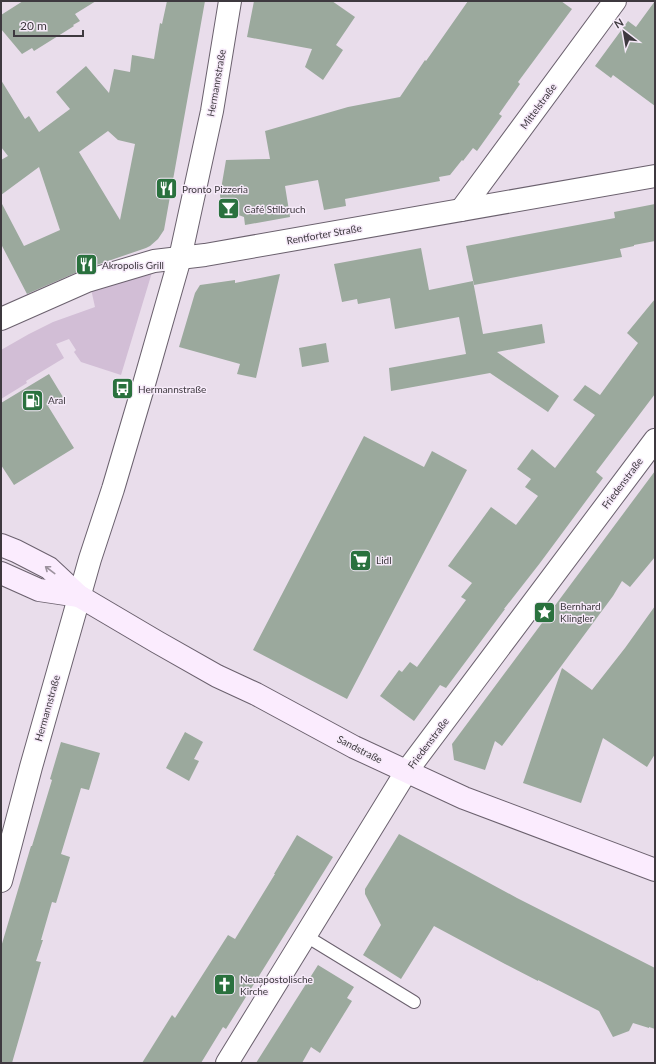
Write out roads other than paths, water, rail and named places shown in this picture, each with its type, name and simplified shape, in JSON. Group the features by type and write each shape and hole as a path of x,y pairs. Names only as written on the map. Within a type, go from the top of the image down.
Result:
{"main road":[{"name":"Sandstraße","path":"1,545 49,568 79,596 157,642 217,676 263,698 354,747 464,798 655,870"},
{"name":"Sandstraße","path":"1,573 40,590 79,596"}],"street":[{"name":"Hermannstraße","path":"1,880 79,596 142,391 180,258 212,111 230,1"},
{"name":"Mittelstraße","path":"461,210 615,1"},
{"name":"Rentforter Straße","path":"1,319 87,281 154,261 213,254 655,176"},
{"name":"Friedenstraße","path":"227,1063 406,772 655,440"}],"lane":[{"path":"306,936 414,1002"}],"place":[{"name":"Pronto Pizzeria","path":"166,189"},
{"name":"Café Stilbruch","path":"228,209"},
{"name":"Akropolis Grill","path":"86,265"},
{"name":"Hermannstraße","path":"122,389"},
{"name":"Aral","path":"32,400"},
{"name":"Lidl","path":"360,560"},
{"name":"Bernhard Klingler","path":"545,612"},
{"name":"Neuapostolische Kirche","path":"224,985"}]}
